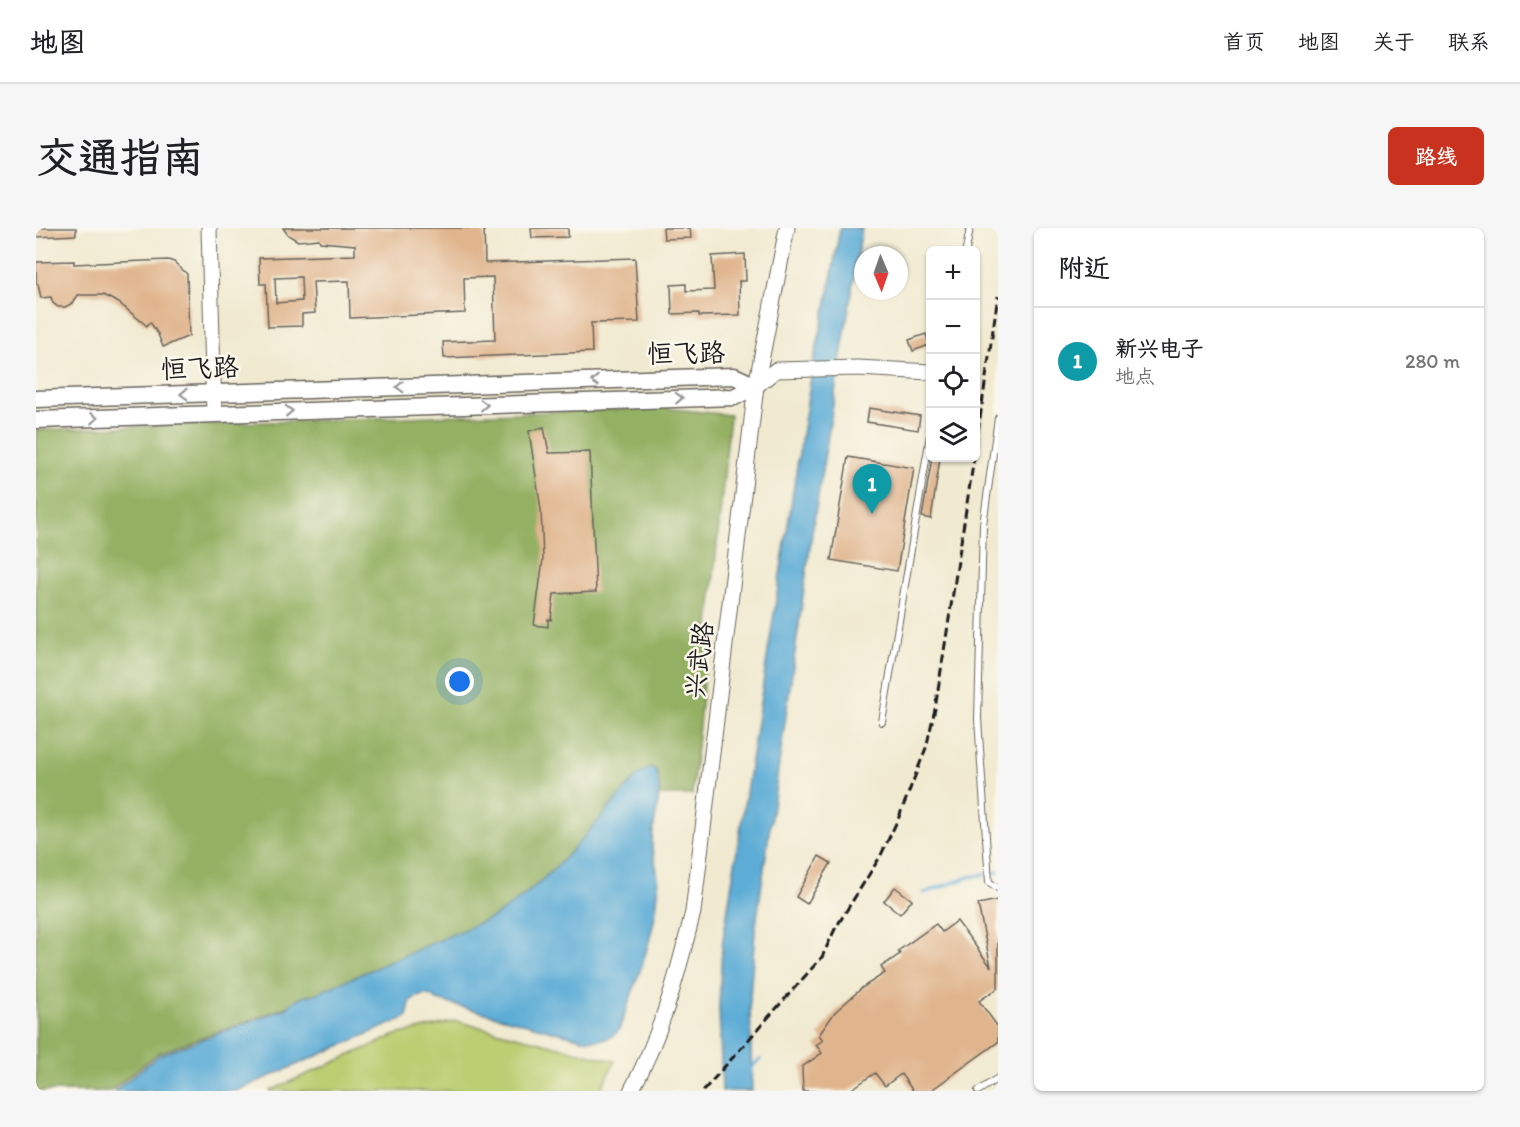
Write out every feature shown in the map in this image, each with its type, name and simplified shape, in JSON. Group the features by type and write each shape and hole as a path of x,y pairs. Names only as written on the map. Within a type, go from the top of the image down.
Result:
{"main road":[{"name":"恒飞路","path":"36,399 734,376 756,386"},
{"name":"恒飞路","path":"36,420 734,397 756,386"}],"street":[{"path":"209,228 214,413"},
{"name":"兴武路","path":"631,1091 668,1004 693,912 756,386 787,228"},
{"path":"756,386 776,370 858,369 926,372"}],"lane":[{"path":"967,246 970,228"},
{"path":"998,418 983,525 978,718 989,882 998,888"},
{"path":"882,722 926,460"},
{"path":"978,1091 998,1078"}],"green space":[{"path":"664,408 730,415 692,795 636,795 555,887 470,941 158,1053 110,1091 36,1091 36,430"},
{"path":"456,1021 615,1061 600,1091 269,1091 396,1035"}],"water":[{"path":"840,228 862,228 859,246 854,246 854,277 812,533 755,932 750,997 752,1091 722,1091 719,1007 722,946 813,364"},
{"path":"650,767 656,770 659,790 652,837 658,892 655,918 619,1030 611,1037 582,1039 424,995 411,1000 407,1017 236,1091 114,1091 159,1055 288,1008 299,998 315,994 495,916 516,902 553,869 588,833 637,776"}],"building":[{"path":"36,228 76,228 76,235 36,237"},
{"path":"283,228 484,228 485,263 635,258 639,322 591,323 592,352 444,358 443,342 495,340 493,277 464,278 465,313 350,318 349,281 313,282 315,313 302,314 302,326 268,327 266,284 260,284 259,258 355,255 355,245 320,242 319,239 298,241 288,235","holes":["301,277 302,301 276,303 275,278"]},
{"path":"531,228 568,228 568,237 532,238"},
{"path":"663,228 690,228 691,238 664,239"},
{"path":"745,254 746,281 739,281 740,315 672,314 671,285 686,284 686,291 714,290 712,256"},
{"path":"168,260 174,262 187,274 189,336 163,347 150,322 147,326 119,303 103,295 78,295 73,303 65,307 58,307 53,303 51,297 41,298 38,284 36,284 36,262 74,261 74,264"},
{"path":"926,334 926,346 913,351 909,340"},
{"path":"869,408 920,416 918,430 867,422"},
{"path":"544,427 549,453 590,452 596,592 554,594 548,627 534,625 543,559 541,510 529,431"},
{"path":"848,457 914,468 897,571 831,560"},
{"path":"931,462 939,462 931,519 922,517"},
{"path":"819,856 831,863 807,904 796,897"},
{"path":"895,887 912,900 900,914 884,901"},
{"path":"998,900 998,988 979,1001 998,1027 998,1042 930,1091 913,1091 901,1074 885,1086 875,1073 849,1091 803,1091 802,1067 822,1053 816,1045 823,1040 819,1035 835,1012 863,987 885,973 881,967 900,954 898,951 936,924 942,932 957,921 991,967 978,904"}],"waterway":[{"path":"924,893 969,877 998,872"},
{"path":"749,1070 760,1059"}],"railway":[{"path":"980,418 998,296"},
{"path":"703,1091 822,957 835,929 880,857 899,817 926,748 935,709 973,462"}],"place":[{"name":"新兴电子","path":"872,514"}]}
